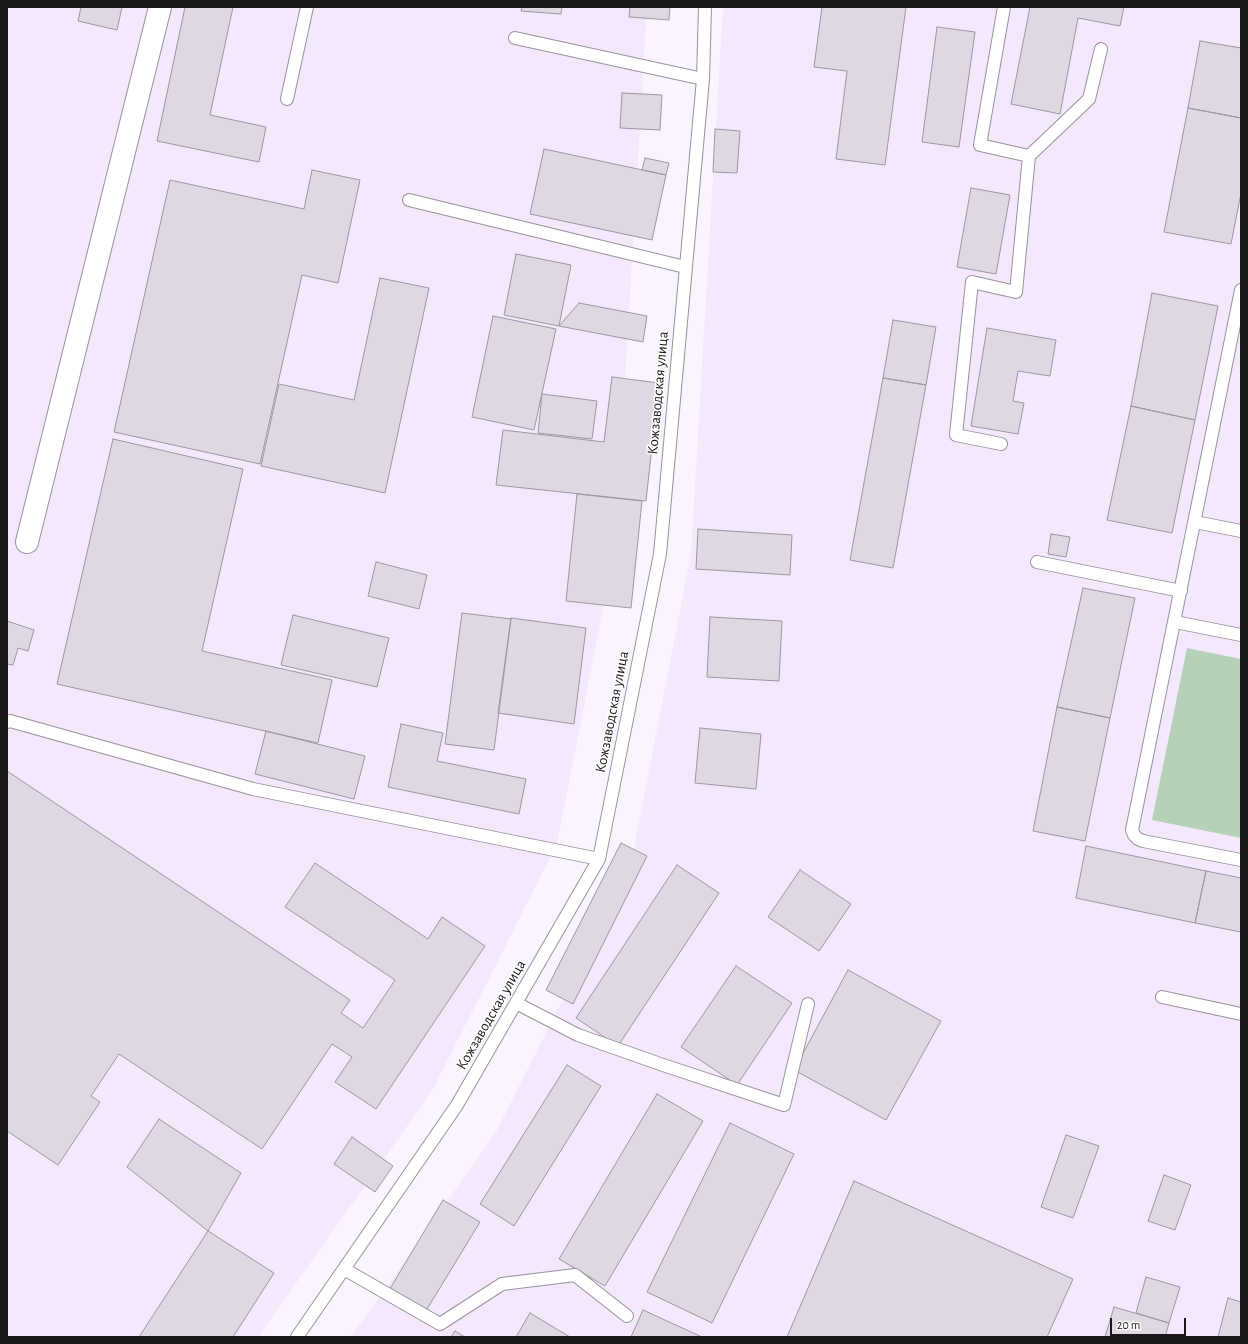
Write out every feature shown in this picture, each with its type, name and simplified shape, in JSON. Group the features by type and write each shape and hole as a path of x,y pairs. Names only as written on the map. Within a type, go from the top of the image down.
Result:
{"street":[{"path":"27,542 160,7"}],"lane":[{"path":"287,99 307,7"},
{"name":"Кожзаводская улица","path":"297,1337 457,1105 599,859 660,554 703,79 705,7"},
{"path":"1004,7 980,145 1029,156"},
{"path":"515,38 703,79"},
{"path":"1001,444 956,435 972,282 1016,292 1029,156 1089,99 1101,49"},
{"path":"409,200 685,267"},
{"path":"1241,290 1132,830 1134,835 1143,841 1241,860"},
{"path":"1195,522 1241,532"},
{"path":"1037,562 1181,590"},
{"path":"1175,622 1241,635"},
{"path":"7,722 10,721 253,790 599,859"},
{"path":"1162,997 1241,1014"},
{"path":"516,1003 578,1035 784,1105 808,1004"},
{"path":"344,1269 440,1324 502,1284 575,1275 627,1316"}],"shaded area":[{"path":"7,7 647,7 615,547 557,844 432,1091 258,1337 7,1337"},
{"path":"723,7 1241,7 1241,1337 351,1337 496,1132 631,863 691,554"}],"green space":[{"path":"1187,648 1241,659 1241,838 1152,820"}],"building":[{"path":"81,7 122,7 117,30 78,21"},
{"path":"185,7 233,7 210,115 266,127 259,162 157,141"},
{"path":"522,7 562,7 561,14 521,11"},
{"path":"630,7 670,7 669,20 629,17"},
{"path":"822,7 906,7 885,165 836,159 847,71 814,67"},
{"path":"1030,7 1124,7 1120,26 1078,18 1060,114 1011,104"},
{"path":"937,27 975,32 959,147 922,142"},
{"path":"1200,41 1241,48 1241,118 1188,108"},
{"path":"622,93 662,95 660,130 620,128"},
{"path":"1188,108 1241,118 1241,193 1231,244 1164,232"},
{"path":"715,129 740,131 737,173 713,172"},
{"path":"544,149 666,175 652,240 530,214"},
{"path":"645,158 669,163 666,175 642,170"},
{"path":"312,170 360,180 338,283 302,275 260,464 114,432 170,180 304,209"},
{"path":"971,188 1010,195 996,274 957,267"},
{"path":"516,254 571,265 559,326 504,315"},
{"path":"380,278 429,288 385,493 261,466 279,384 354,400"},
{"path":"1152,293 1218,306 1195,420 1131,406"},
{"path":"579,303 647,316 643,342 559,326"},
{"path":"493,316 556,329 534,430 472,417"},
{"path":"893,320 936,327 926,385 883,378"},
{"path":"987,328 1056,340 1050,376 1018,371 1013,401 1024,403 1018,434 971,426"},
{"path":"612,377 659,383 646,501 496,485 503,430 604,442"},
{"path":"883,378 926,385 893,568 850,560"},
{"path":"542,394 597,401 592,439 538,433"},
{"path":"1131,406 1195,420 1172,533 1107,520"},
{"path":"113,439 243,469 202,651 332,680 318,743 57,684"},
{"path":"577,494 642,501 631,608 566,601"},
{"path":"698,529 792,535 790,575 696,569"},
{"path":"1051,534 1070,537 1066,557 1048,554"},
{"path":"376,562 427,575 419,609 368,596"},
{"path":"1083,588 1135,598 1110,718 1057,707"},
{"path":"462,613 511,619 494,750 445,744"},
{"path":"293,615 389,638 377,687 281,665"},
{"path":"710,617 782,621 779,681 707,677"},
{"path":"511,618 586,628 574,724 498,713"},
{"path":"7,621 34,630 28,651 18,648 13,665 7,664"},
{"path":"1057,707 1110,718 1085,841 1033,831"},
{"path":"401,724 443,733 437,761 526,779 519,814 388,787"},
{"path":"700,728 761,734 756,789 695,783"},
{"path":"266,731 365,756 354,799 255,774"},
{"path":"7,771 350,1000 341,1013 363,1028 395,980 285,907 315,863 428,939 442,917 485,946 376,1109 335,1082 352,1057 332,1044 262,1149 119,1054 91,1096 100,1102 58,1165 7,1131"},
{"path":"621,843 647,856 573,1004 546,990"},
{"path":"1086,846 1206,871 1195,923 1076,898"},
{"path":"677,865 719,893 618,1046 576,1018"},
{"path":"800,870 851,904 819,951 768,917"},
{"path":"1206,871 1241,878 1241,932 1195,923"},
{"path":"736,966 792,1003 737,1085 681,1047"},
{"path":"848,970 941,1021 886,1120 794,1070"},
{"path":"567,1065 601,1086 514,1226 480,1204"},
{"path":"657,1094 703,1121 605,1286 559,1259"},
{"path":"159,1119 241,1173 208,1231 127,1167"},
{"path":"730,1123 794,1154 712,1323 647,1292"},
{"path":"1066,1135 1099,1146 1073,1218 1041,1207"},
{"path":"352,1137 393,1166 375,1192 334,1164"},
{"path":"1164,1175 1191,1185 1175,1230 1148,1221"},
{"path":"854,1181 1073,1279 1047,1337 787,1337"},
{"path":"443,1200 480,1222 421,1319 385,1297"},
{"path":"208,1231 274,1273 233,1337 139,1337"},
{"path":"1146,1277 1180,1287 1169,1323 1136,1313"},
{"path":"1228,1298 1241,1302 1241,1337 1218,1337"},
{"path":"1114,1307 1169,1323 1165,1337 1105,1337"},
{"path":"643,1310 702,1337 631,1337"},
{"path":"530,1313 570,1337 516,1337"},
{"path":"455,1331 465,1337 451,1337"}]}
